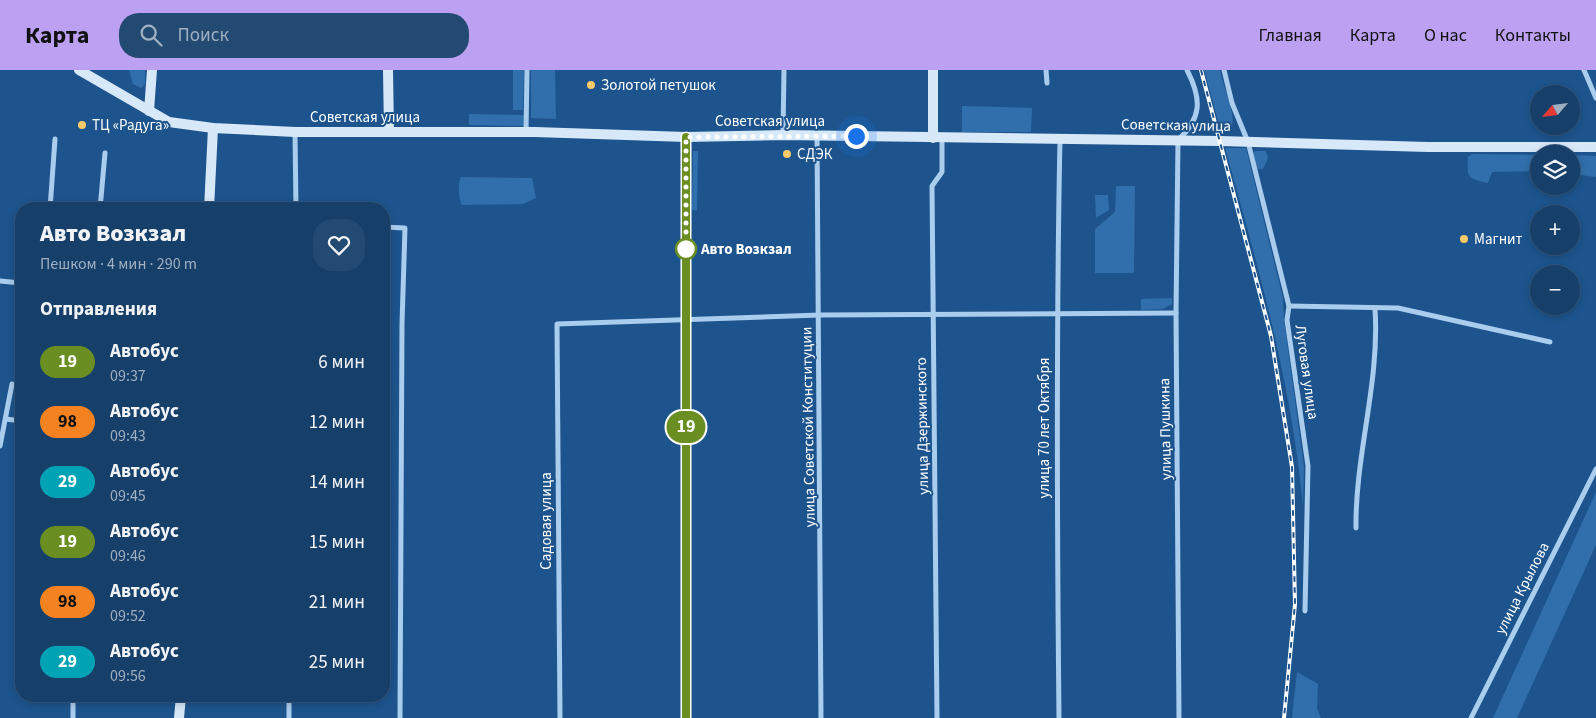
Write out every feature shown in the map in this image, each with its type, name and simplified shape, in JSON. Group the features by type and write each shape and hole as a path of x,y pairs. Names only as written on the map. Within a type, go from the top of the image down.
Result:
{"main road":[{"name":"Советская улица","path":"79,70 169,122 213,128 296,132 526,132 686,137 1060,138 1428,147 1596,147"},
{"path":"149,111 152,70"},
{"path":"388,70 389,132"},
{"path":"933,70 937,138"},
{"path":"209,202 213,128"},
{"path":"179,718 180,702"}],"street":[{"path":"526,132 527,70"},
{"path":"782,136 784,70"},
{"path":"1046,70 1047,83"},
{"path":"1178,140 1192,128 1198,113 1196,95 1187,70"},
{"name":"Луговая улица","path":"1224,70 1232,103 1248,142 1289,306 1287,320 1308,466 1305,611"},
{"path":"1584,70 1596,98"},
{"path":"296,132 296,202"},
{"name":"улица Советской Конституции","path":"817,136 822,718"},
{"path":"686,137 686,718"},
{"name":"улица Дзержинского","path":"937,138 942,172 932,186 937,718"},
{"name":"улица 70 лет Октября","path":"1059,718 1056,602 1060,138"},
{"path":"50,202 54,139"},
{"name":"улица Пушкина","path":"1178,140 1176,313 1179,718"},
{"path":"101,202 105,153"},
{"path":"390,227 405,228 402,324 400,718"},
{"path":"0,281 15,282"},
{"path":"1289,306 1398,308 1550,342"},
{"path":"1356,528 1360,468 1376,353 1375,309"},
{"path":"685,318 933,313 1176,313"},
{"name":"Садовая улица","path":"560,718 557,324 685,318"},
{"path":"0,446 12,384"},
{"path":"6,419 15,420"},
{"name":"улица Крылова","path":"1471,718 1596,469"},
{"path":"73,702 73,718"},
{"path":"289,702 289,718"}],"shaded area":[{"path":"129,70 145,70 145,84 141,88 133,84"},
{"path":"513,70 524,70 523,110 513,110"},
{"path":"531,70 555,70 556,119 531,118"},
{"path":"1204,70 1220,70 1231,107 1232,127 1220,128"},
{"path":"962,106 1032,108 1031,132 962,132"},
{"path":"469,114 525,115 524,126 469,125"},
{"path":"1225,148 1246,148 1283,298 1284,319 1304,467 1303,507 1298,461 1282,370 1250,237"},
{"path":"693,151 698,151 697,210 692,210"},
{"path":"1255,151 1266,151 1268,158 1263,169 1257,169 1253,154"},
{"path":"1472,154 1530,155 1530,171 1492,172 1488,183 1472,178 1468,174 1468,157"},
{"path":"1580,155 1596,156 1596,177 1580,175"},
{"path":"461,177 532,178 536,198 523,204 462,205 459,191"},
{"path":"1116,186 1135,186 1134,273 1095,273 1095,229 1115,212"},
{"path":"1095,195 1108,195 1109,210 1096,218"},
{"path":"1172,298 1172,304 1163,309 1141,310 1141,299"},
{"path":"1596,492 1596,545 1517,718 1493,718"},
{"path":"1297,672 1318,684 1317,709 1321,718 1292,718"}],"railway":[{"path":"1201,70 1271,336 1292,467 1295,604 1284,718"}],"bus line":[{"name":"19","path":"686,137 686,718"}],"place":[{"name":"Золотой петушок","path":"591,85"},
{"name":"ТЦ «Радуга»","path":"82,125"},
{"name":"СДЭК","path":"787,154"},
{"name":"Магнит","path":"1464,239"},
{"name":"Авто Возкзал","path":"686,249"}],"route":[{"path":"686,249 686,254 686,137 856,136"}]}
